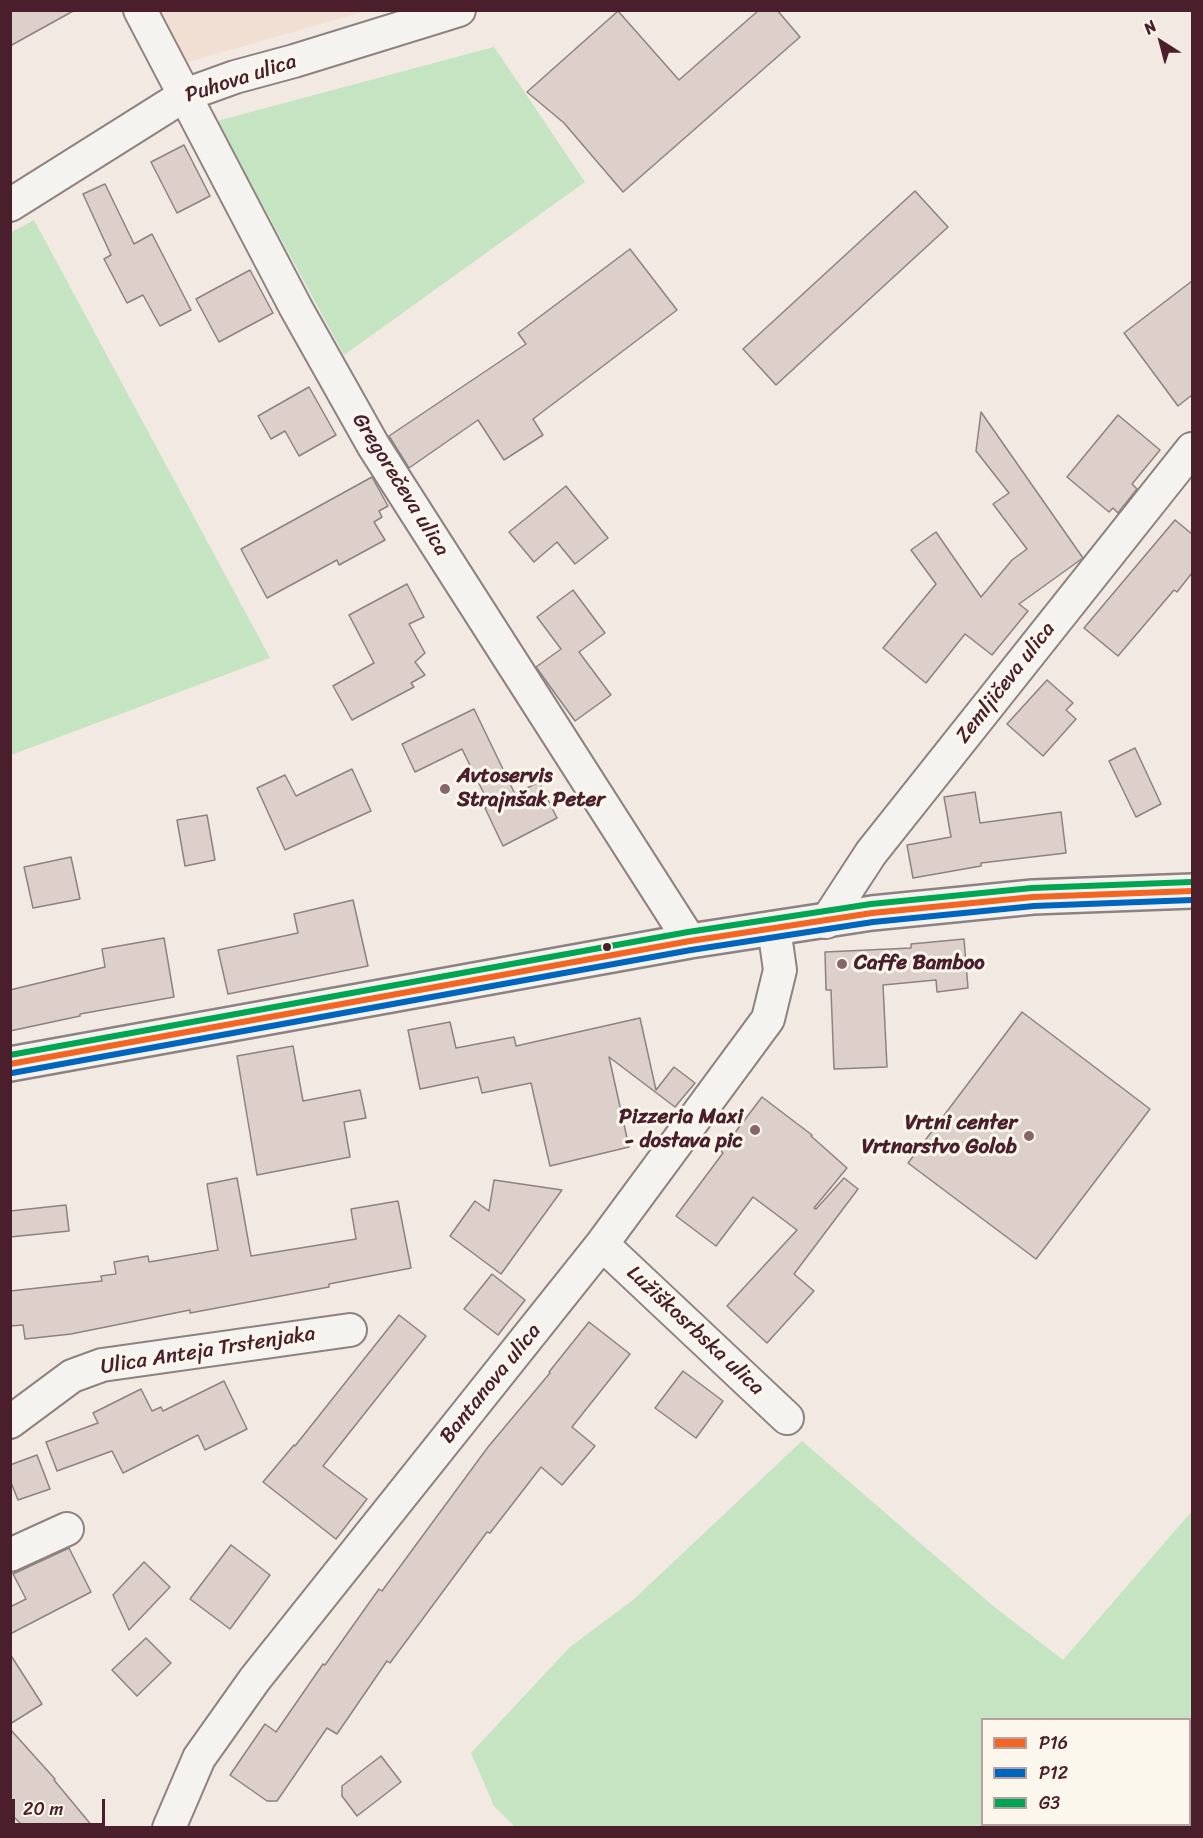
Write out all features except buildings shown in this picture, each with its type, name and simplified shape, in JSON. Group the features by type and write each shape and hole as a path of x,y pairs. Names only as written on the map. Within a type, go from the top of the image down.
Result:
{"street":[{"name":"Gregorečeva ulica","path":"140,10 296,308 373,446 690,941"},
{"name":"Puhova ulica","path":"10,205 185,95 235,77 459,10"},
{"name":"Zemljičeva ulica","path":"826,922 871,853 1192,449"},
{"path":"10,1064 690,941 774,928 872,914 1033,897 1192,891"},
{"name":"Bantanova ulica","path":"170,1827 199,1758 255,1679 602,1244 768,1019 780,970 774,928"},
{"name":"Lužiškosrbska ulica","path":"602,1244 788,1418"},
{"name":"Ulica Anteja Trstenjaka","path":"10,1422 72,1376 102,1365 350,1330"},
{"path":"10,1555 67,1529"}],"shaded area":[{"path":"157,11 366,11 185,63"}],"green space":[{"path":"494,47 585,182 344,355 217,121"},
{"path":"34,220 270,658 11,755 10,233"},
{"path":"802,1441 992,1605 1063,1660 1192,1511 1192,1827 515,1827 494,1806 471,1753 570,1647 633,1600"}],"transit line":[{"name":"G3","path":"10,1055 688,932 871,904 1032,888 1192,882"},
{"name":"P16","path":"10,1064 690,941 872,913 1033,897 1192,891"},
{"name":"P12","path":"12,1073 691,950 873,922 1034,906 1192,900"}],"place":[{"name":"Avtoservis Strajnšak Peter","path":"445,789"},
{"name":"Caffe Bamboo","path":"842,964"},
{"name":"Pizzeria Maxi - dostava pic","path":"755,1130"},
{"name":"Vrtni center Vrtnarstvo Golob","path":"1029,1136"}]}
